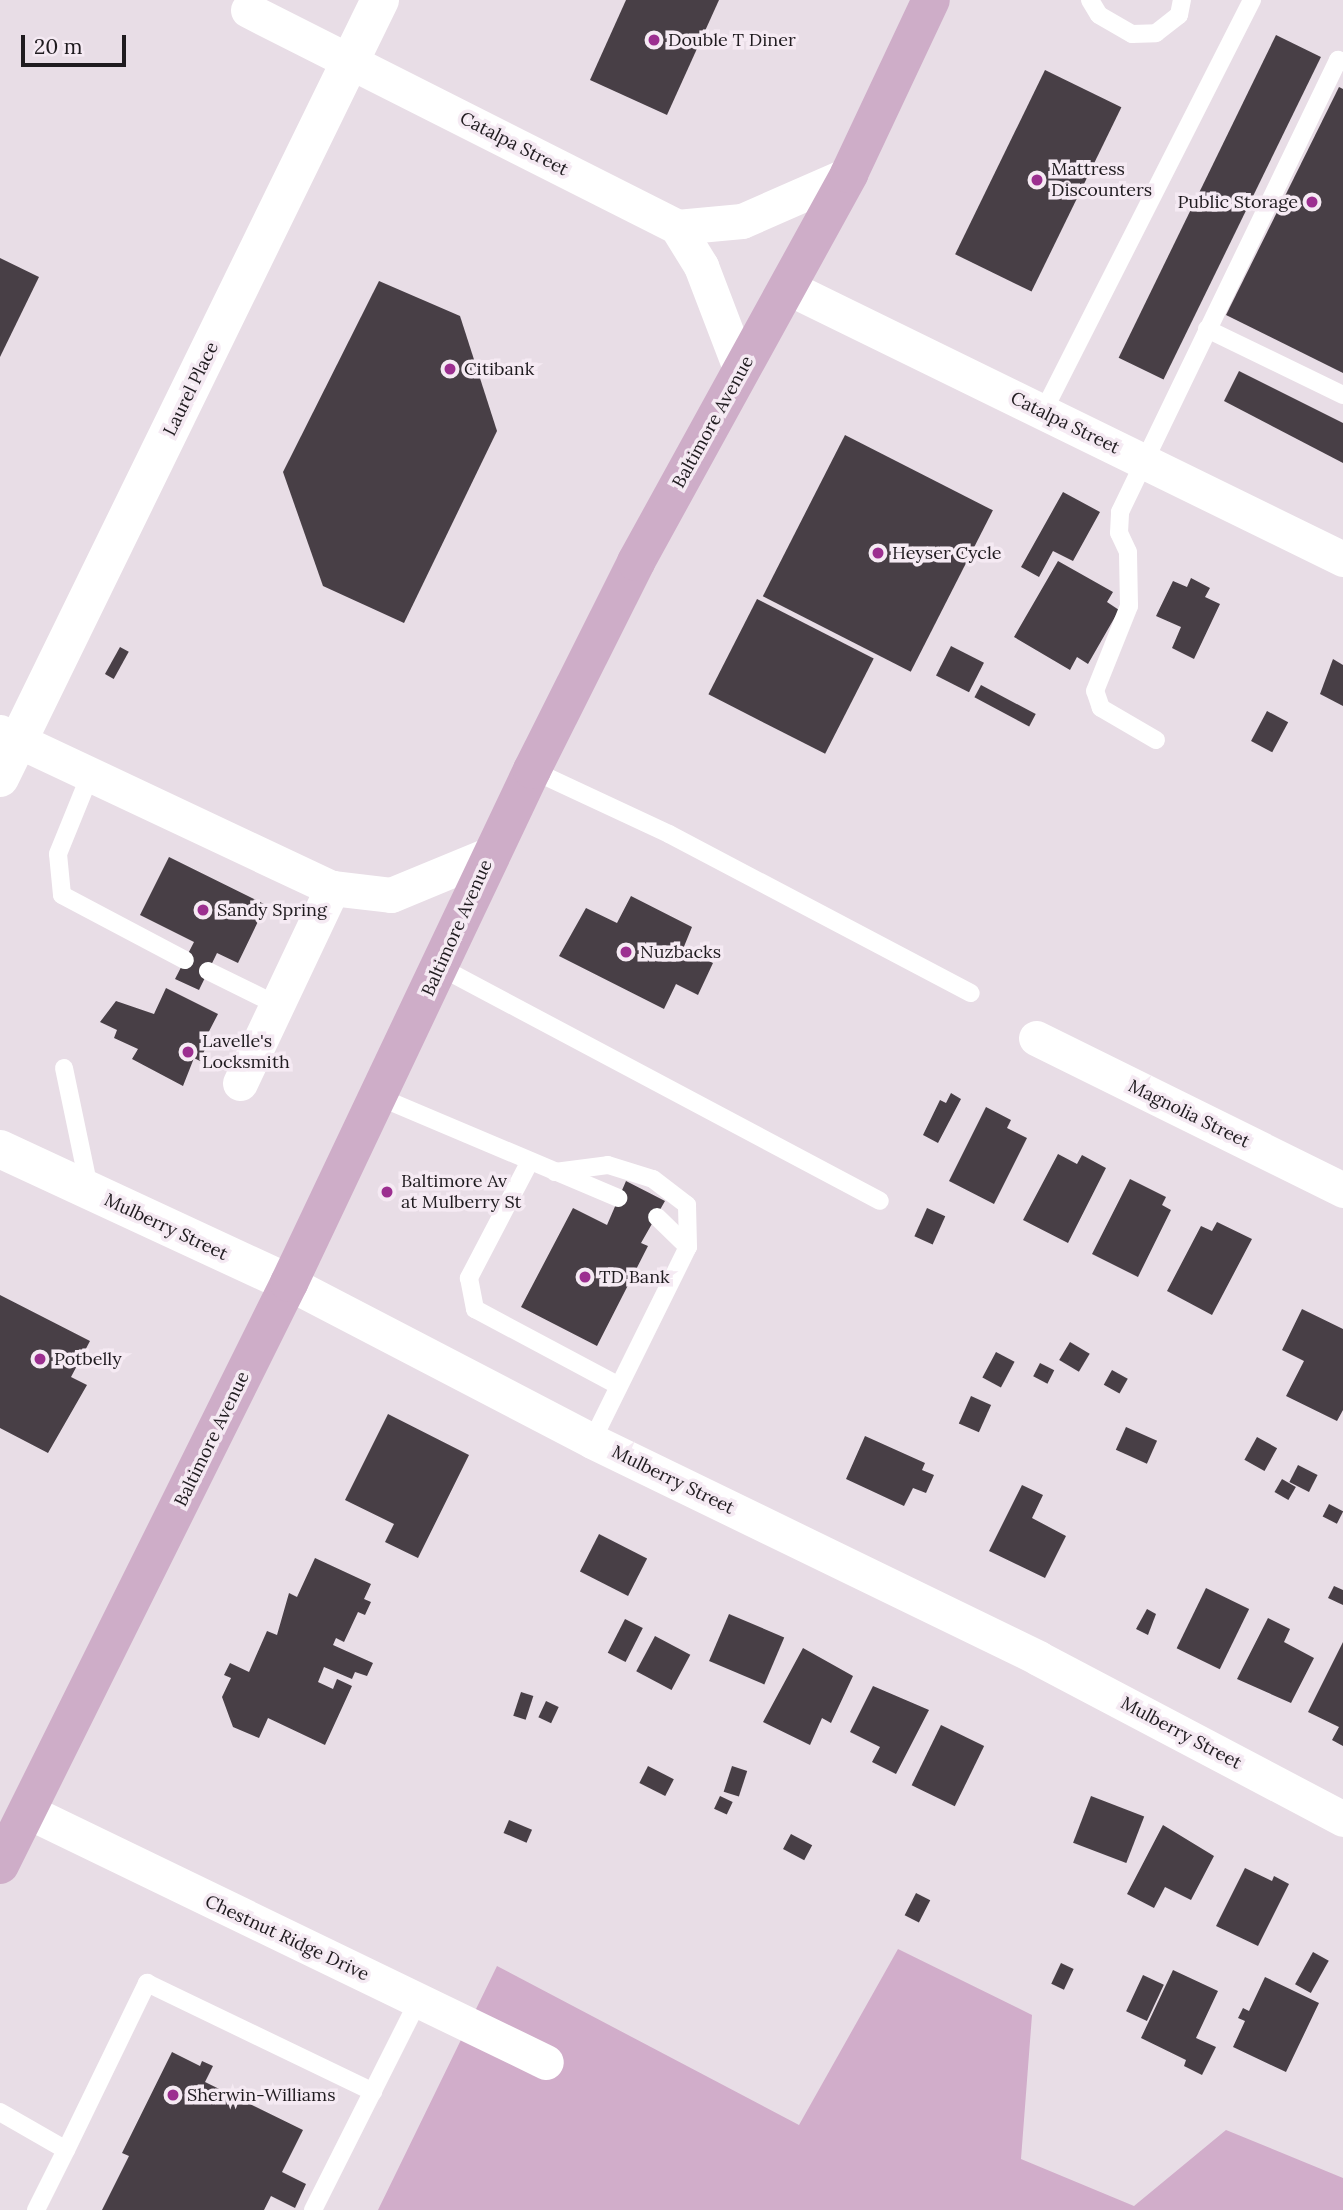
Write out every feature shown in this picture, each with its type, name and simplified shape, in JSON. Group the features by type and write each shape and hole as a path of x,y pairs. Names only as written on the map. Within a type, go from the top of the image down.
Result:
{"main road":[{"name":"Baltimore Avenue","path":"0,1864 29,1812 289,1283 440,967 490,854 636,562 849,174 931,0"}],"street":[{"name":"Laurel Place","path":"0,778 9,736 380,0"},
{"name":"Catalpa Street","path":"247,10 352,60 677,227"},
{"path":"741,371 701,266 677,227 743,221 849,174"},
{"name":"Catalpa Street","path":"787,287 1343,559"},
{"path":"9,736 332,888 391,895 490,854"},
{"path":"240,1083 332,888"},
{"name":"Magnolia Street","path":"1036,1038 1340,1181"},
{"name":"Mulberry Street","path":"0,1149 289,1283 592,1441 1038,1658 1343,1819"},
{"name":"Chestnut Ridge Drive","path":"29,1812 546,2062"}],"lane":[{"path":"1090,0 1099,15 1132,34 1156,33 1179,15 1182,0"},
{"path":"1043,412 1252,0"},
{"path":"1156,740 1101,708 1095,691 1127,619 1130,578 1128,552 1119,533 1120,512 1142,461 1338,60 1343,62"},
{"path":"1207,329 1343,395"},
{"path":"532,770 669,834 971,993"},
{"path":"89,775 58,854 62,895 185,960"},
{"path":"440,967 880,1200"},
{"path":"208,971 277,1005"},
{"path":"64,1068 90,1191"},
{"path":"377,1096 529,1163 618,1198"},
{"path":"529,1163 469,1278 475,1309 619,1386"},
{"path":"553,1172 608,1165 653,1179 687,1205 688,1247 592,1441"},
{"path":"657,1217 688,1247"},
{"path":"36,2210 147,1983 373,2092"},
{"path":"313,2210 418,2001"},
{"path":"0,2112 66,2150"}],"shaded area":[{"path":"898,1949 1032,2015 1021,2159 1134,2206 1226,2130 1343,2178 1343,2210 378,2210 497,1966 799,2125"}],"building":[{"name":"Double T Diner","path":"626,0 719,0 667,115 590,80"},
{"path":"1276,35 1321,57 1164,380 1119,358"},
{"name":"Mattress Discounters","path":"1045,70 1121,107 1032,292 955,254"},
{"name":"Public Storage","path":"1339,87 1343,89 1343,373 1226,315"},
{"path":"0,258 39,277 0,357"},
{"path":"379,281 460,316 497,431 404,623 323,586 283,472"},
{"path":"1239,371 1343,423 1343,463 1224,401"},
{"name":"Heyser Cycle","path":"845,435 993,510 911,672 763,596"},
{"path":"1063,492 1100,512 1073,561 1053,551 1039,577 1021,567"},
{"path":"1058,561 1113,592 1107,602 1119,610 1088,664 1077,657 1070,670 1014,637"},
{"path":"1191,578 1210,588 1205,597 1220,604 1194,659 1172,648 1181,627 1156,616 1173,581 1187,587"},
{"path":"757,599 874,658 825,754 708,694"},
{"path":"951,646 984,663 969,692 936,675"},
{"path":"120,647 129,652 114,679 105,674"},
{"path":"1333,659 1343,665 1343,706 1320,694"},
{"path":"981,685 1036,714 1029,726 974,697"},
{"path":"1267,711 1288,722 1272,752 1251,741"},
{"name":"Sandy Spring","path":"169,857 266,905 238,963 217,953 199,990 175,979 194,942 140,915"},
{"name":"Nuzbacks","path":"631,896 692,927 683,949 713,963 698,995 676,984 664,1009 559,956 586,908 617,923"},
{"path":"166,988 218,1014 204,1041 208,1042 200,1061 194,1058 183,1086 132,1059 138,1049 114,1038 117,1030 100,1022 116,1001 154,1014"},
{"path":"951,1093 961,1099 938,1143 923,1135 940,1100 946,1103"},
{"path":"986,1107 1011,1120 1007,1128 1027,1138 994,1204 949,1181"},
{"path":"1058,1154 1077,1164 1082,1155 1106,1168 1068,1243 1023,1220"},
{"path":"1130,1179 1166,1197 1162,1205 1171,1210 1138,1277 1092,1254"},
{"name":"TD Bank","path":"626,1181 665,1201 641,1243 648,1246 597,1346 521,1307 573,1208 607,1225"},
{"path":"927,1208 945,1216 933,1244 914,1236"},
{"path":"1217,1222 1252,1239 1212,1315 1167,1291 1201,1226 1212,1231"},
{"name":"Potbelly","path":"0,1295 90,1341 71,1377 87,1385 48,1453 0,1428"},
{"path":"1302,1309 1343,1329 1343,1410 1337,1421 1286,1396 1304,1361 1282,1350"},
{"path":"1070,1342 1090,1354 1079,1372 1059,1360"},
{"path":"996,1352 1015,1362 1001,1387 982,1378"},
{"path":"1040,1363 1054,1370 1047,1384 1033,1376"},
{"path":"1112,1370 1128,1379 1120,1394 1104,1385"},
{"path":"971,1396 991,1405 979,1432 959,1423"},
{"path":"388,1414 469,1455 418,1558 385,1542 394,1524 345,1500"},
{"path":"1126,1427 1157,1441 1147,1464 1116,1450"},
{"path":"865,1436 925,1463 922,1470 934,1475 926,1493 913,1488 904,1506 846,1479"},
{"path":"1257,1437 1277,1448 1265,1471 1244,1460"},
{"path":"1298,1465 1318,1475 1309,1492 1289,1482"},
{"path":"1282,1479 1296,1487 1288,1500 1274,1492"},
{"path":"1022,1485 1043,1495 1032,1518 1066,1536 1045,1578 989,1551"},
{"path":"1329,1504 1343,1511 1337,1524 1323,1516"},
{"path":"599,1534 647,1559 628,1596 580,1571"},
{"path":"315,1558 371,1584 364,1599 371,1602 365,1615 358,1612 344,1642 336,1638 333,1645 373,1663 367,1676 355,1672 352,1679 324,1667 318,1682 333,1689 337,1679 352,1686 325,1745 268,1718 259,1738 233,1727 222,1697 231,1678 224,1675 230,1663 249,1672 267,1631 277,1635 289,1593 297,1597"},
{"path":"1334,1586 1343,1590 1343,1605 1328,1598"},
{"path":"1206,1588 1249,1609 1220,1669 1177,1648"},
{"path":"1147,1609 1156,1614 1148,1635 1136,1629"},
{"path":"729,1614 784,1637 764,1684 709,1661"},
{"path":"1268,1618 1290,1629 1284,1642 1314,1658 1291,1703 1237,1679"},
{"path":"625,1619 643,1628 626,1662 608,1653"},
{"path":"655,1636 690,1655 672,1690 636,1671"},
{"path":"1343,1642 1343,1746 1332,1740 1339,1727 1308,1712"},
{"path":"803,1648 853,1676 831,1723 822,1718 810,1745 763,1722"},
{"path":"873,1686 929,1710 896,1774 872,1762 880,1747 850,1732"},
{"path":"521,1692 533,1696 526,1720 513,1716"},
{"path":"546,1701 559,1707 551,1723 538,1717"},
{"path":"941,1725 984,1746 955,1806 912,1785"},
{"path":"648,1766 674,1779 665,1796 639,1783"},
{"path":"732,1766 747,1771 739,1797 724,1792"},
{"path":"720,1796 733,1802 727,1815 714,1809"},
{"path":"1091,1796 1144,1816 1126,1863 1073,1843"},
{"path":"509,1820 532,1830 527,1843 504,1833"},
{"path":"1163,1825 1214,1856 1191,1900 1165,1887 1154,1908 1127,1894"},
{"path":"791,1834 812,1845 804,1860 783,1849"},
{"path":"1245,1868 1272,1881 1274,1876 1289,1884 1258,1946 1216,1926"},
{"path":"916,1893 930,1900 919,1923 905,1915"},
{"path":"1313,1952 1329,1961 1311,1993 1295,1984"},
{"path":"1061,1963 1074,1969 1064,1990 1051,1984"},
{"path":"1173,1970 1218,1991 1196,2038 1216,2047 1202,2075 1184,2066 1186,2060 1141,2038"},
{"path":"1143,1975 1164,1985 1147,2021 1126,2011"},
{"path":"1265,1977 1319,2003 1286,2072 1233,2047 1245,2021 1238,2018 1243,2008 1249,2011"},
{"path":"172,2052 200,2066 202,2061 213,2066 205,2082 303,2130 282,2172 306,2184 295,2208 271,2196 264,2210 102,2210 129,2156 122,2153"}],"place":[{"name":"Double T Diner","path":"654,40"},
{"name":"Mattress Discounters","path":"1037,180"},
{"name":"Public Storage","path":"1312,202"},
{"name":"Citibank","path":"450,369"},
{"name":"Heyser Cycle","path":"878,553"},
{"name":"Sandy Spring","path":"203,910"},
{"name":"Nuzbacks","path":"626,952"},
{"name":"Lavelle's Locksmith","path":"188,1052"},
{"name":"Baltimore Av at Mulberry St","path":"387,1192"},
{"name":"TD Bank","path":"585,1277"},
{"name":"Potbelly","path":"40,1359"},
{"name":"Sherwin-Williams","path":"173,2095"}]}
